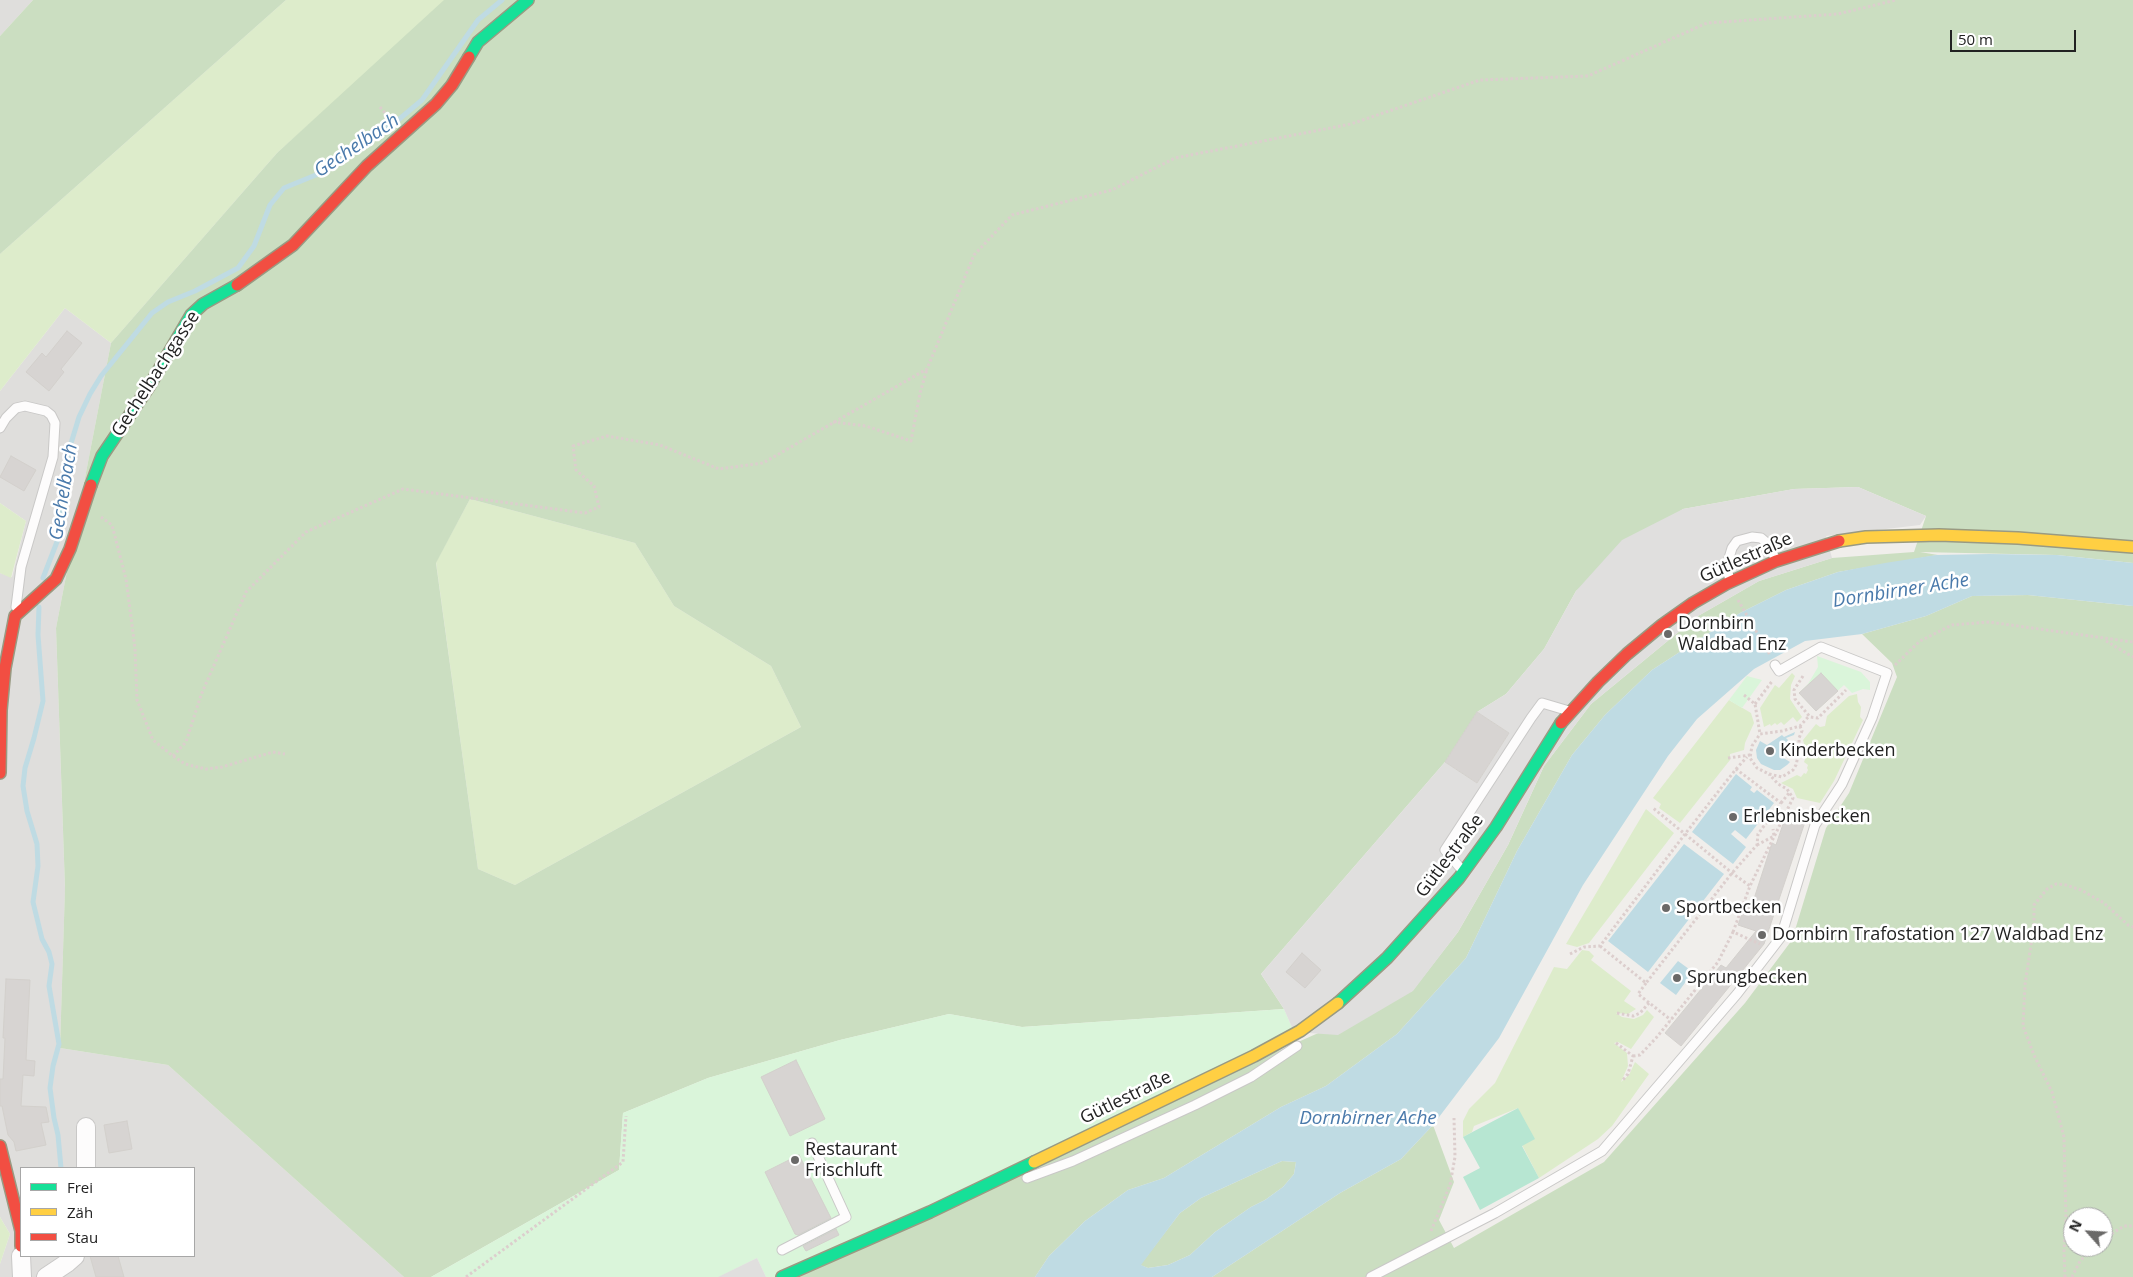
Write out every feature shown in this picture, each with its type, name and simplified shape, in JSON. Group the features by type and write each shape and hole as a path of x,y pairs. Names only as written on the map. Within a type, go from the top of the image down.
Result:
{"street":[{"name":"Gechelbachgasse","path":"15,616 56,579 70,549 84,503 102,456 150,385 190,315 203,304 226,292 294,245 367,166 436,104 452,85 478,42 528,0"},
{"name":"Gütlestraße","path":"782,1277 984,1186 1254,1056 1300,1031 1346,997 1387,958 1425,918 1464,872 1496,827 1558,726 1570,712 1627,654 1662,625 1693,603 1730,581 1776,561 1838,541 1866,537 1939,535 2018,538 2133,547"},
{"path":"0,772 5,668 15,616"},
{"path":"86,1127 86,1167"},
{"path":"0,1146 20,1228"},
{"path":"21,1257 22,1277"}],"lane":[{"path":"0,428 6,418 16,408 25,406 46,411 51,414 55,423 53,457 21,566 15,616"},
{"path":"1730,581 1727,568 1732,548 1737,541 1752,537 1761,538 1768,544 1776,561"},
{"path":"1370,1277 1495,1213 1602,1151 1737,994 1781,937 1815,825 1842,784 1872,718 1887,673 1822,647 1779,671 1776,665"},
{"path":"1464,872 1445,850 1531,718 1542,703 1570,712"},
{"path":"1021,1180 1073,1161 1195,1105 1250,1077 1303,1042 1300,1031"},
{"path":"782,1250 846,1217 812,1143"},
{"path":"984,1186 987,1193 1004,1187"}],"path":[{"path":"833,422 866,426 911,440 920,392 927,369 974,255 1012,215 1112,190 1175,158 1350,124 1480,80 1588,76 1707,24 1838,14 1896,0"},
{"path":"380,107 389,117"},
{"path":"172,756 186,742 201,695 246,592 306,532 403,489 547,506 585,513 599,507 594,486 576,470 573,446 607,436 660,446 719,469 763,463 927,369"},
{"path":"84,503 112,525 126,579 135,648 137,700 153,740 172,756 186,764 206,769 222,767 273,752 285,754"},
{"path":"1737,600 1776,665"},
{"path":"1887,673 1920,641 1952,625 1989,622 2066,631 2103,639 2133,642"},
{"path":"2103,639 2133,657"},
{"path":"1803,676 1794,690 1795,699 1809,716 1818,718 1846,690"},
{"path":"1755,704 1771,682"},
{"path":"1600,946 1685,834 1736,769 1749,756 1752,746 1760,734 1755,704 1744,695"},
{"path":"1760,734 1800,726 1809,716"},
{"path":"1749,756 1757,768 1769,774 1782,777 1793,770 1796,765 1799,752 1799,738 1802,731 1800,726"},
{"path":"1728,758 1749,756"},
{"path":"1736,769 1781,803"},
{"path":"1633,1056 1640,1054 1718,962 1733,932 1750,886 1793,798 1787,789 1778,784 1769,774"},
{"path":"1757,845 1758,834 1789,792"},
{"path":"1653,808 1750,886"},
{"path":"1773,829 1774,836"},
{"path":"1670,1020 1638,994 1732,873 1757,845 1774,836"},
{"path":"2065,1277 2064,1137 2052,1092 2023,1026 2025,984 2034,924 2034,905 2046,889 2056,884 2066,885 2082,890 2104,903 2128,925 2133,927"},
{"path":"1733,932 1772,949"},
{"path":"1570,954 1584,947 1600,946 1646,983"},
{"path":"1617,1013 1633,1016 1640,1013 1649,1002"},
{"path":"1616,1043 1633,1056"},
{"path":"1622,1081 1628,1074 1633,1056"},
{"path":"466,1277 623,1162 626,1116"},
{"path":"1421,1251 1435,1224 1450,1185 1455,1157 1454,1118"},
{"path":"2113,1233 2124,1226 2133,1226"},
{"path":"2072,1277 2084,1257"}],"shaded area":[{"path":"0,0 33,0 0,36"},
{"path":"65,308 111,343 56,628 65,889 60,1048 168,1065 404,1277 0,1277 0,1264 10,1234 0,1217 0,573 12,577 26,521 0,503 0,391"},
{"path":"1858,487 1926,516 1920,525 1826,536 1832,558 1759,581 1698,616 1591,704 1544,766 1508,845 1458,932 1413,991 1338,1035 1294,1032 1284,1009 1261,974 1445,762 1477,783 1509,733 1477,712 1506,694 1544,649 1576,591 1622,540 1683,509 1794,489"},
{"path":"757,1258 766,1277 718,1277"}],"green space":[{"path":"33,0 286,0 0,254 0,36"},
{"path":"286,0 449,0 277,153 111,343 65,308 0,391 0,254"},
{"path":"444,0 2133,0 2133,563 2057,555 1920,552 1938,555 1838,572 1786,590 1740,613 1652,670 1605,715 1572,755 1517,851 1466,958 1397,1034 1326,1086 1281,1107 1164,1178 1128,1190 1085,1221 1049,1256 1035,1277 787,1277 785,1272 1412,991 1458,932 1508,845 1544,766 1591,704 1698,616 1759,581 1832,558 1914,552 1926,516 1858,487 1794,489 1683,509 1576,591 1544,649 1506,694 1477,712 1445,762 1261,974 1284,1009 1022,1027 949,1014 840,1040 708,1078 623,1113 619,1170 431,1277 404,1277 168,1065 60,1048 65,888 56,628 111,343 277,153","holes":["470,499 635,543 674,606 771,666 801,727 515,885 478,869 436,563"]},
{"path":"470,499 635,543 674,606 771,666 801,727 515,885 478,869 436,562"},
{"path":"0,503 26,521 11,578 0,573"},
{"path":"2028,595 2133,606 2133,1277 1212,1277 1340,1193 1401,1159 1433,1125 1454,1182 1439,1220 1454,1248 1604,1162 1745,1003 1792,940 1826,828 1849,793 1897,677 1892,663 1862,634 1926,616 1972,596"},
{"path":"1817,656 1861,672 1870,682 1870,690 1863,689 1852,693 1844,685 1816,711 1799,693 1808,684 1818,667"},
{"path":"1792,673 1795,676 1791,685 1790,699 1802,717 1797,722 1793,717 1784,725 1781,722 1777,725 1775,723 1764,727 1760,708 1775,685 1779,688"},
{"path":"1747,676 1762,680 1742,708 1729,700"},
{"path":"1857,694 1861,707 1860,717 1863,720 1834,781 1820,803 1797,798 1793,789 1781,783 1797,775 1801,777 1804,773 1806,774 1808,765 1804,762 1807,754 1803,740 1816,724 1820,727 1825,726 1827,716 1849,696"},
{"path":"1729,700 1751,713 1754,723 1744,750 1730,754 1730,760 1680,823 1659,808 1661,804 1653,798"},
{"path":"1646,809 1674,833 1589,943 1577,947 1566,944"},
{"path":"1582,950 1589,951 1594,956 1591,960 1631,991 1624,1001 1636,1009 1628,1014 1616,1013 1622,1017 1634,1019 1643,1015 1647,1010 1654,1017 1631,1049 1618,1042 1614,1043 1627,1053 1628,1066 1621,1082 1629,1075 1635,1062 1649,1074 1612,1126 1598,1139 1539,1178 1522,1145 1518,1108 1474,1126 1472,1132 1463,1137 1463,1121 1469,1109 1495,1083 1554,967 1567,969"},
{"path":"1284,1009 1294,1032 776,1277 766,1277 757,1258 719,1277 431,1277 619,1170 623,1113 708,1078 840,1040 949,1014 1022,1027"},
{"path":"1518,1108 1535,1139 1522,1146 1539,1178 1480,1210 1463,1177 1480,1168 1463,1137"},
{"path":"1282,1161 1296,1162 1294,1174 1283,1187 1215,1232 1190,1255 1168,1265 1148,1268 1140,1265 1180,1213 1201,1198"},
{"path":"0,1217 10,1234 0,1264"}],"water":[{"name":"Dornbirner Ache","path":"1936,555 2057,555 2133,563 2133,606 2028,595 1972,596 1926,616 1862,634 1805,641 1754,669 1697,719 1668,756 1583,885 1499,1038 1433,1125 1401,1159 1340,1193 1212,1277 1035,1277 1049,1256 1085,1221 1128,1190 1164,1178 1281,1107 1326,1086 1397,1034 1466,958 1517,851 1572,755 1605,715 1652,670 1740,613 1786,590 1838,572","holes":["1282,1161 1296,1162 1294,1174 1283,1187 1215,1232 1190,1255 1168,1265 1148,1268 1141,1265 1180,1213 1201,1198"]},
{"name":"Kinderbecken","path":"1795,732 1794,735 1786,738 1788,740 1782,757 1790,762 1787,765 1780,770 1774,770 1761,764 1757,758 1756,750 1760,741 1767,745 1782,735 1784,737"},
{"name":"Erlebnisbecken","path":"1736,774 1752,787 1750,790 1754,793 1757,790 1774,803 1746,839 1735,830 1731,834 1746,847 1733,864 1692,832"},
{"name":"Sportbecken","path":"1684,844 1724,874 1648,972 1608,941"},
{"name":"Sprungbecken","path":"1678,961 1693,972 1676,995 1660,983"}],"building":[{"path":"67,331 82,343 61,369 64,372 49,391 26,372 42,353 46,357"},
{"path":"11,456 36,470 24,491 0,477"},
{"path":"1821,673 1838,691 1816,711 1799,693"},
{"path":"1477,712 1509,733 1477,783 1445,762"},
{"path":"1786,815 1805,822 1764,944 1681,1046 1665,1033 1721,965 1726,968 1756,931 1738,925 1746,903 1752,905 1772,843 1776,845"},
{"path":"1302,953 1321,970 1305,988 1286,972"},
{"path":"6,979 30,980 26,1060 35,1061 34,1076 23,1075 21,1106 46,1107 49,1122 41,1123 46,1145 16,1151 14,1142 8,1135 2,1106 0,1106 0,1079 3,1079 5,1038 3,1038"},
{"path":"796,1060 825,1119 790,1136 761,1077"},
{"path":"127,1121 132,1149 109,1153 104,1125"},
{"path":"799,1155 831,1218 798,1235 795,1234 765,1172"},
{"path":"836,1229 839,1235 806,1251 803,1246"},
{"path":"90,1257 118,1257 124,1277 96,1277"}],"waterway":[{"name":"Gechelbach","path":"43,578 60,534 69,450 79,417 101,376 152,313 168,302 195,291 238,268 254,246 270,205 284,188 328,170 357,142 397,121 422,100 478,20 502,0"},
{"name":"Gechelbach","path":"39,607 38,635 43,701 25,768 23,786 27,811 37,844 38,866 33,902 42,939 49,952 52,964 49,986 59,1044 50,1088 61,1167"}],"traffic: fast":[{"path":"469,57 478,42 528,0"},
{"path":"91,485 102,456 150,385 191,315 203,304 237,285"},
{"path":"1338,1003 1387,958 1459,878 1496,827 1561,723"},
{"path":"782,1277 930,1212 1034,1162"}],"traffic: slow":[{"path":"1839,541 1866,537 1939,535 2018,538 2133,547"},
{"path":"1034,1162 1254,1056 1300,1031 1338,1003"}],"traffic: jam":[{"path":"237,285 293,245 367,166 436,104 452,85 469,57"},
{"path":"0,773 1,710 5,668 15,616 56,579 70,549 91,485"},
{"path":"1561,723 1598,682 1627,654 1662,625 1693,603 1726,584 1776,561 1839,541"},
{"path":"0,1146 20,1227"}],"place":[{"name":"Dornbirn Waldbad Enz","path":"1668,634"},
{"name":"Kinderbecken","path":"1770,751"},
{"name":"Erlebnisbecken","path":"1733,817"},
{"name":"Sportbecken","path":"1666,908"},
{"name":"Dornbirn Trafostation 127 Waldbad Enz","path":"1762,935"},
{"name":"Sprungbecken","path":"1677,978"},
{"name":"Restaurant Frischluft","path":"795,1160"}]}
